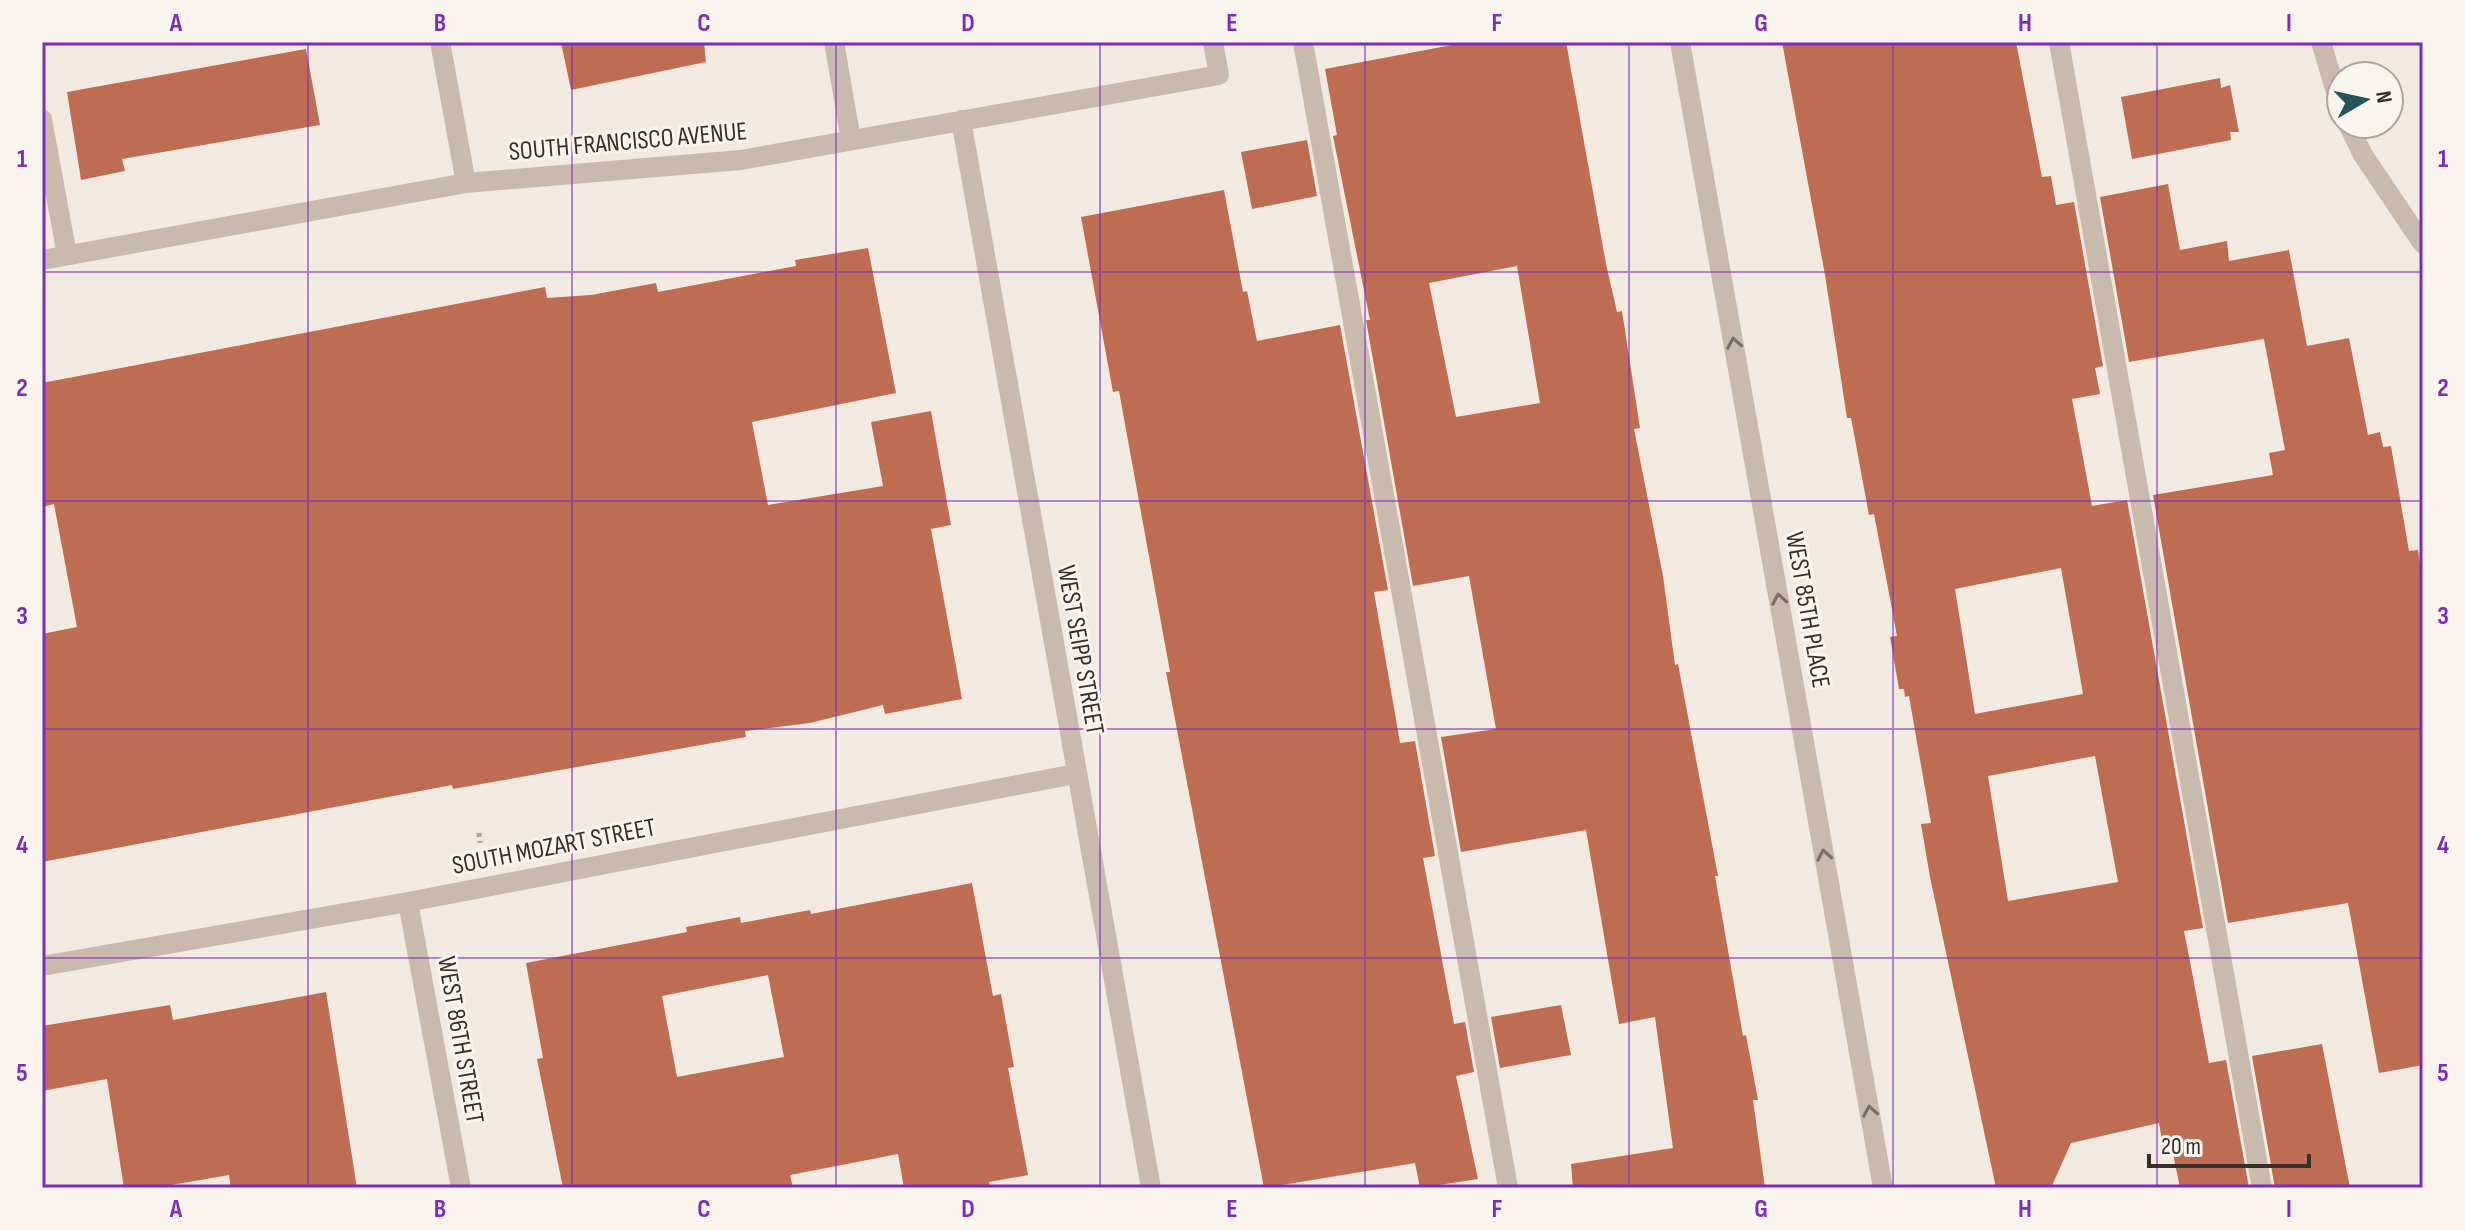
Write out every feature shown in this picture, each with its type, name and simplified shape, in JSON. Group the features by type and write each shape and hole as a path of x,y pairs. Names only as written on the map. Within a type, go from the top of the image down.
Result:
{"street":[{"path":"440,42 466,183"},
{"path":"834,42 851,140"},
{"name":"SOUTH FRANCISCO AVENUE","path":"42,260 466,183 727,162 1219,75 1213,42"},
{"path":"1303,42 1508,1188"},
{"name":"WEST 85TH PLACE","path":"1680,42 1883,1188"},
{"path":"2059,42 2262,1188"},
{"path":"42,119 67,255"},
{"name":"WEST SEIPP STREET","path":"961,120 1151,1188"},
{"path":"2356,140 2423,244"},
{"name":"SOUTH MOZART STREET","path":"42,966 408,902 1075,774"},
{"name":"WEST 86TH STREET","path":"408,902 461,1188"}],"path":[{"path":"479,833 480,843"}],"building":[{"path":"561,42 704,42 706,62 571,90"},
{"path":"1468,42 1566,42 1606,264 1617,312 1622,311 1640,428 1634,429 1663,576 1675,665 1678,664 1718,876 1715,876 1743,1036 1746,1035 1758,1100 1753,1100 1765,1188 1573,1188 1571,1164 1673,1148 1655,1017 1619,1024 1586,830 1461,852 1441,737 1496,729 1469,576 1413,586 1366,320 1370,320 1333,136 1337,135 1325,69","holes":["1517,266 1540,403 1456,417 1429,283"]},
{"path":"1782,42 2016,42 2042,177 2051,176 2056,205 2074,202 2103,366 2095,368 2100,394 2072,399 2092,506 2127,500 2203,928 2184,931 2209,1063 2226,1060 2249,1188 2180,1188 2170,1139 2162,1140 2159,1123 2071,1143 2051,1188 1996,1188 1930,877 1921,824 1931,823 1909,696 1905,697 1904,689 1899,689 1890,637 1897,636 1874,514 1869,515 1851,418 1847,418 1825,275","holes":["2061,568 2083,694 1975,714 1955,589","2095,756 2118,882 2008,901 1988,776"]},
{"path":"306,49 320,125 122,159 125,171 81,180 67,92"},
{"path":"2220,78 2221,88 2230,85 2239,132 2230,132 2231,140 2132,159 2121,97"},
{"path":"1307,140 1317,196 1252,209 1241,152"},
{"path":"2168,184 2180,250 2227,241 2229,261 2289,250 2307,346 2349,338 2368,435 2380,432 2383,447 2391,446 2409,551 2418,550 2423,582 2423,1065 2379,1073 2348,903 2228,923 2153,495 2273,475 2269,453 2285,450 2264,339 2129,362 2100,197"},
{"path":"1224,190 1243,292 1247,291 1257,341 1340,325 1388,590 1374,592 1400,743 1415,741 1435,856 1423,858 1454,1024 1465,1022 1474,1072 1456,1076 1478,1179 1420,1188 1415,1163 1264,1188 1166,672 1170,672 1119,391 1113,392 1081,217"},
{"path":"868,248 896,393 752,422 768,505 883,486 871,422 931,411 951,525 931,529 962,699 885,714 883,705 810,723 745,731 746,737 453,789 452,785 42,862 42,634 77,627 54,504 42,507 42,383 545,287 547,298 591,295 656,283 658,292 796,266 795,260"},
{"path":"972,883 993,996 1001,994 1014,1067 1008,1068 1028,1175 989,1182 990,1188 904,1188 898,1154 790,1175 793,1188 563,1188 537,1059 543,1058 526,963 687,932 686,927 740,917 741,923 810,910 811,914","holes":["768,975 784,1057 677,1077 662,996"]},
{"path":"326,992 357,1188 231,1188 229,1175 154,1188 124,1188 107,1079 42,1091 42,1026 170,1005 173,1020"},
{"path":"1561,1005 1571,1055 1500,1068 1491,1017"},
{"path":"2322,1044 2350,1188 2275,1188 2252,1056"}]}
